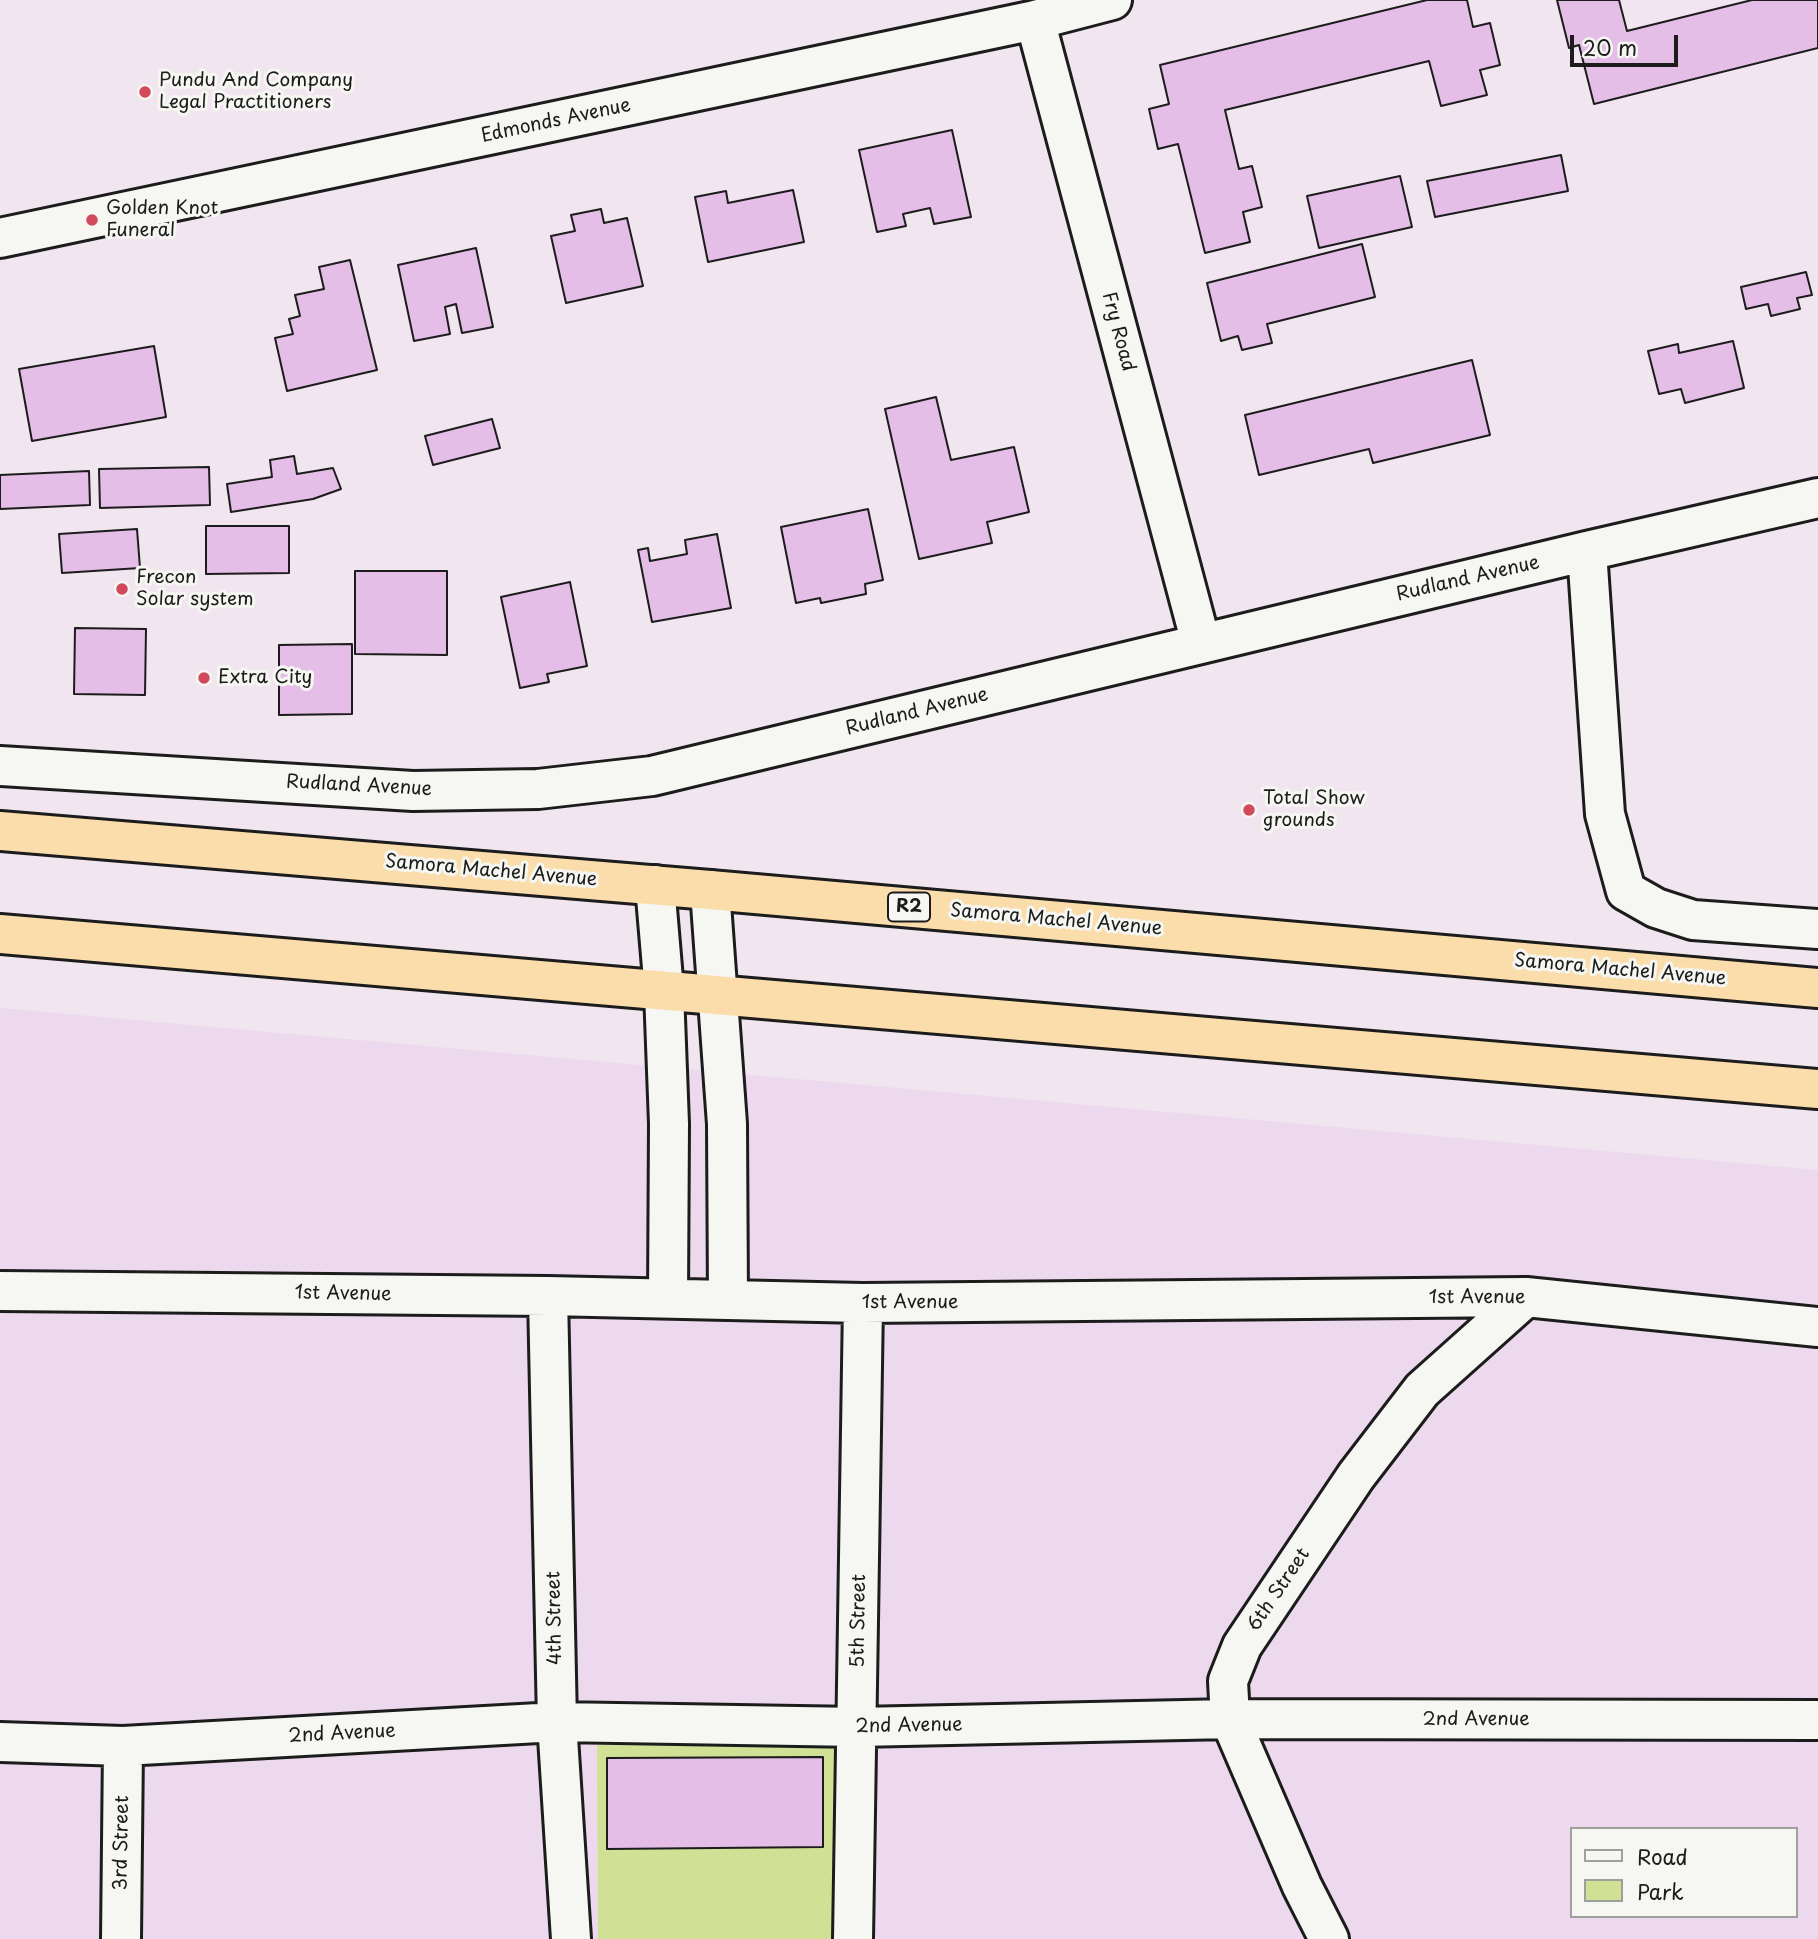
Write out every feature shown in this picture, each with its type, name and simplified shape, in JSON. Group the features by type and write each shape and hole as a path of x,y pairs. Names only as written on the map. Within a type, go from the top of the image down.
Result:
{"highway":[{"name":"Samora Machel Avenue","path":"0,831 655,885 1818,988"},
{"path":"0,934 1818,1089"}],"street":[{"name":"Edmonds Avenue","path":"0,238 1035,20 1112,0"},
{"name":"Fry Road","path":"1035,20 1201,643"},
{"name":"Rudland Avenue","path":"0,766 413,791 538,789 652,776 1818,498"},
{"path":"1587,551 1605,814 1626,891 1656,908 1693,920 1818,929"},
{"path":"655,885 664,991 669,1124 668,1298"},
{"path":"710,890 727,1124 728,1300"},
{"name":"1st Avenue","path":"0,1291 548,1296 863,1303 1526,1297 1818,1327"},
{"name":"4th Street","path":"548,1296 557,1722 570,1939"},
{"name":"6th Street","path":"1329,1939 1301,1886 1230,1719 1228,1681 1242,1646 1356,1476 1422,1390 1526,1297"},
{"name":"5th Street","path":"853,1939 863,1303"},
{"name":"2nd Avenue","path":"0,1742 123,1746 557,1722 858,1727 1230,1719 1818,1720"},
{"name":"3rd Street","path":"121,1939 123,1746"}],"shaded area":[{"path":"0,1008 1818,1170 1818,1939 847,1939 597,1745 598,1939 0,1939"}],"green space":[{"path":"597,1745 840,1746 847,1939 598,1939"}],"building":[{"path":"1427,0 1467,0 1473,27 1490,23 1500,65 1480,70 1487,95 1441,106 1429,61 1225,110 1239,169 1252,166 1262,207 1243,212 1250,242 1205,253 1178,144 1158,149 1149,109 1169,104 1160,65"},
{"path":"1557,0 1619,0 1627,31 1752,0 1818,0 1818,48 1594,104 1579,45 1569,48"},
{"path":"952,130 971,217 934,224 930,208 903,214 906,226 877,232 859,150"},
{"path":"1561,155 1568,191 1435,217 1427,181"},
{"path":"1400,176 1412,227 1319,248 1307,196"},
{"path":"793,190 804,242 708,262 695,197 726,191 728,203"},
{"path":"601,209 604,223 627,218 643,286 566,303 551,236 575,231 571,215"},
{"path":"1362,244 1375,297 1267,324 1272,343 1242,350 1238,336 1221,341 1207,283"},
{"path":"476,248 493,327 462,333 456,304 445,307 450,334 414,341 398,265"},
{"path":"350,260 377,370 287,391 275,338 293,334 289,319 300,316 295,295 324,289 319,267"},
{"path":"1806,272 1812,295 1797,298 1800,309 1771,316 1768,304 1746,309 1741,287"},
{"path":"1733,341 1744,388 1685,403 1681,389 1659,394 1648,351 1678,344 1679,353"},
{"path":"154,346 166,417 32,441 19,369"},
{"path":"1472,360 1490,435 1373,463 1369,449 1259,475 1245,415"},
{"path":"936,397 951,460 1014,447 1029,512 987,522 992,543 919,559 885,409"},
{"path":"492,419 500,448 433,465 425,436"},
{"path":"294,456 297,474 333,468 341,489 313,499 231,512 227,484 272,477 270,460"},
{"path":"209,467 210,505 100,508 99,469"},
{"path":"89,471 90,505 0,509 0,475"},
{"path":"868,509 883,580 865,584 866,594 821,603 820,598 796,603 781,527"},
{"path":"206,526 289,526 289,573 206,574"},
{"path":"137,529 140,568 62,573 59,534"},
{"path":"717,534 731,608 652,622 638,550 648,548 650,561 687,554 685,540"},
{"path":"355,571 447,571 447,655 355,654"},
{"path":"570,582 587,666 547,674 549,682 520,688 501,597"},
{"path":"75,628 146,629 145,695 74,694"},
{"path":"352,644 352,714 279,715 279,645"},
{"path":"823,1757 823,1847 607,1849 607,1758"}],"place":[{"name":"Pundu And Company Legal Practitioners","path":"145,92"},
{"name":"Golden Knot Funeral","path":"92,220"},
{"name":"Frecon Solar system","path":"122,589"},
{"name":"Extra City","path":"204,678"},
{"name":"Total Show grounds","path":"1249,810"}]}
